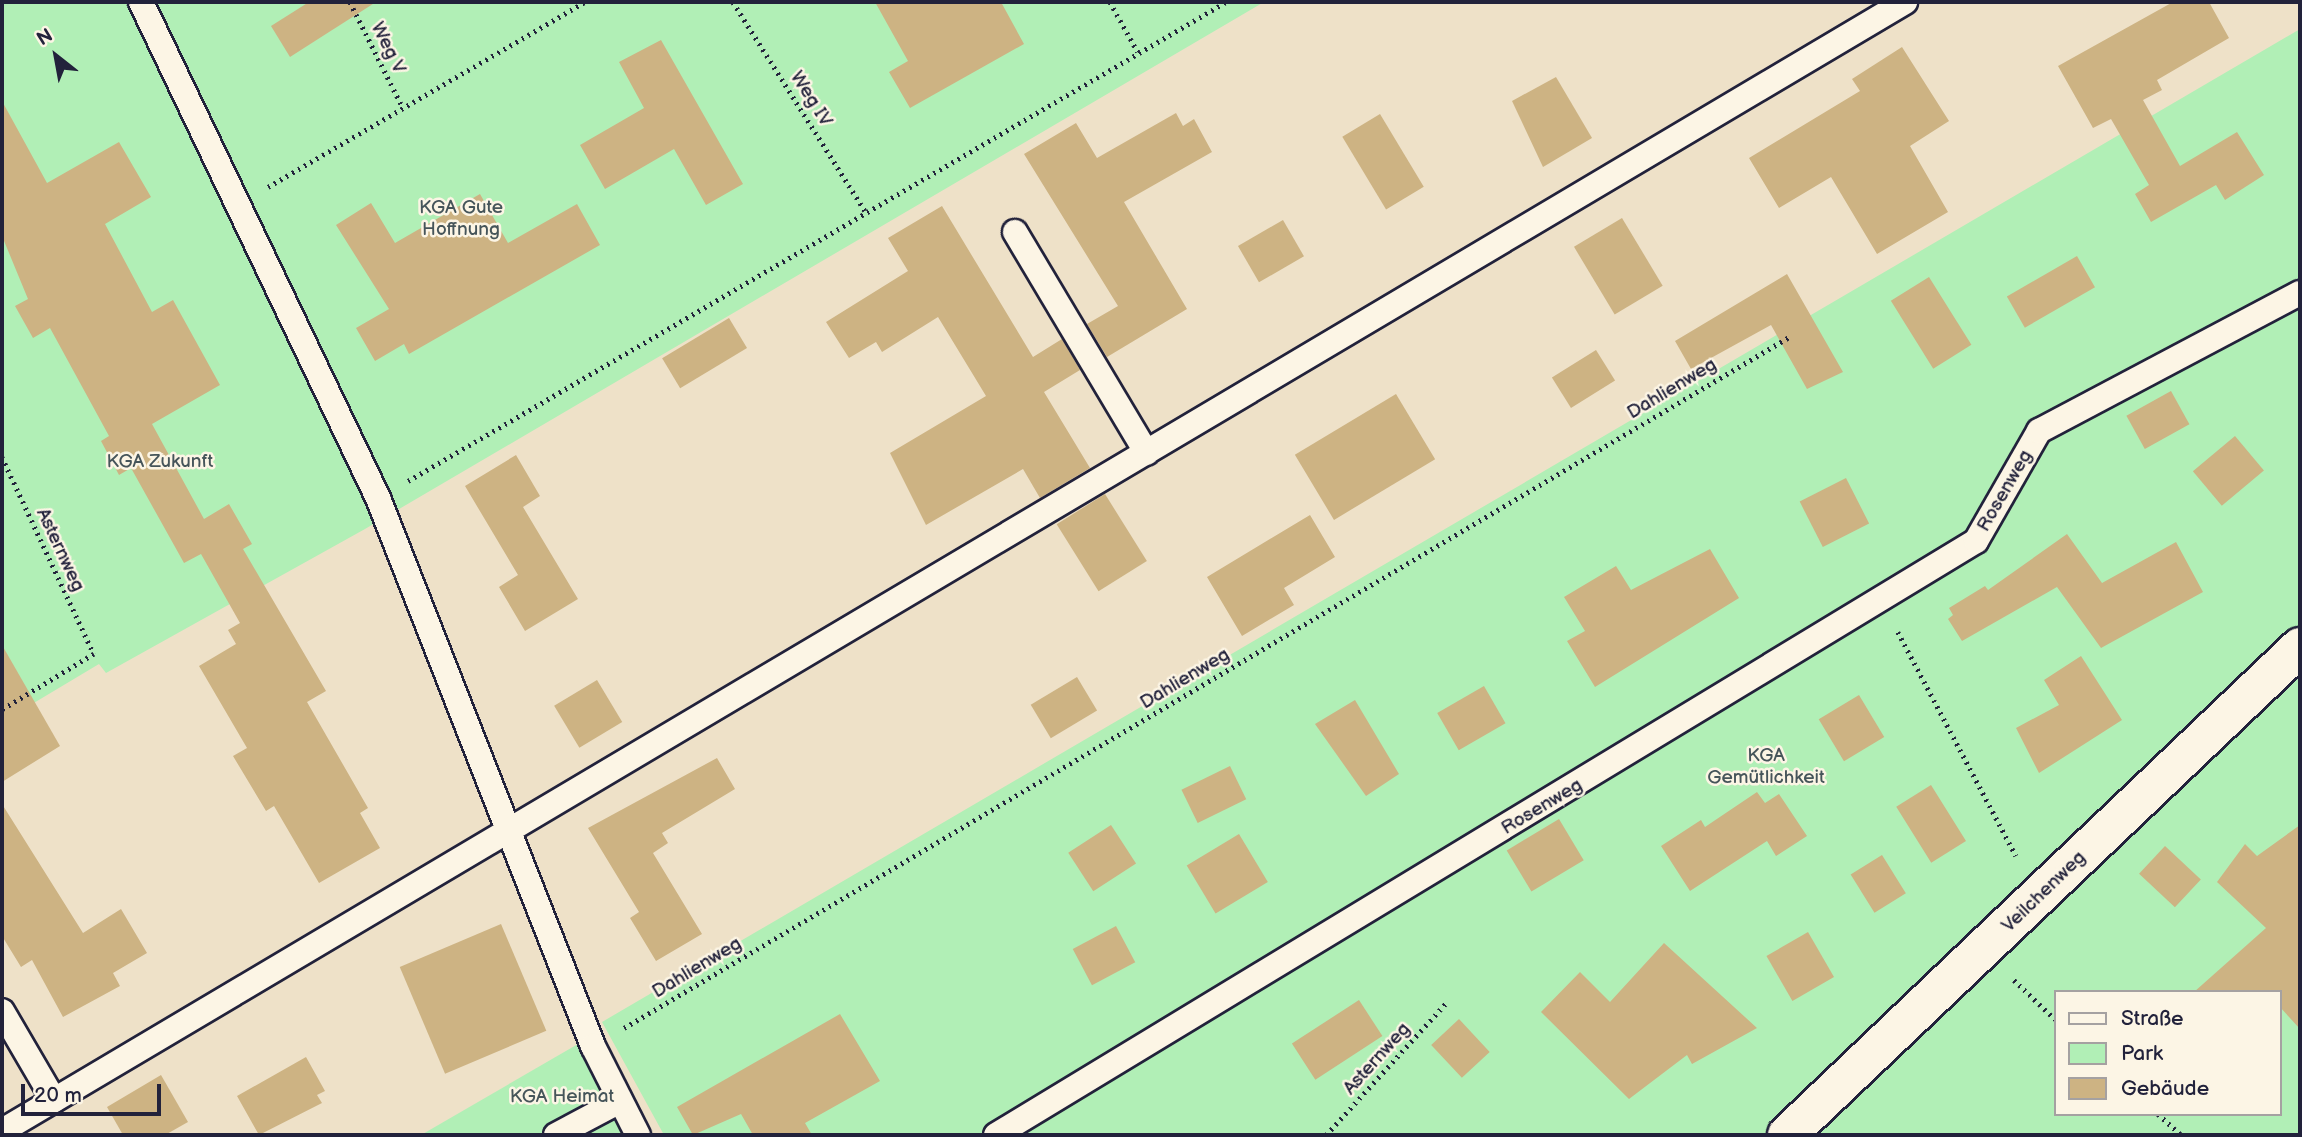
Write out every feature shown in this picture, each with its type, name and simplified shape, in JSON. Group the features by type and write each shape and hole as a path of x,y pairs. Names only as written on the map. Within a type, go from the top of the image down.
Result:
{"street":[{"name":"Veilchenweg","path":"1787,1135 2300,647"}],"lane":[{"path":"141,2 235,207 377,498 593,1046 618,1102 638,1135"},
{"path":"2,1131 510,835 1905,2"},
{"path":"1015,232 1147,453"},
{"name":"Rosenweg","path":"996,1135 1976,541 2039,431 2300,293"},
{"path":"2,1011 54,1100"},
{"path":"556,1135 618,1102"}],"path":[{"name":"Weg V","path":"350,2 402,106"},
{"path":"235,207 402,106 584,2"},
{"name":"Weg IV","path":"733,2 865,211"},
{"path":"1110,2 1138,52"},
{"path":"377,498 1226,2"},
{"name":"Dahlienweg","path":"593,1046 1791,336"},
{"name":"Asternweg","path":"2,457 94,654 2,710"},
{"path":"1882,600 2038,897"},
{"path":"1982,951 2054,1018"},
{"name":"Asternweg","path":"1326,1135 1448,1001"},
{"path":"2160,1116 2181,1135"}],"green space":[{"name":"KGA Gute Hoffnung","path":"2,2 1264,2 365,529 106,673 99,664 2,722"},
{"name":"KGA Gemütlichkeit","path":"2300,29 2300,1135 664,1135 602,1022"},
{"name":"KGA Heimat","path":"578,1044 625,1135 421,1135"}],"building":[{"path":"309,2 376,2 290,57 271,26"},
{"path":"875,2 1001,2 1024,44 910,108 889,72 908,61"},
{"path":"2173,2 2209,2 2229,38 2157,80 2162,90 2143,100 2180,166 2237,132 2264,175 2225,200 2216,185 2151,222 2135,194 2149,185 2111,119 2093,128 2058,66"},
{"path":"661,40 743,184 706,205 674,149 605,189 580,145 644,108 619,62"},
{"path":"1902,47 1949,121 1910,146 1948,212 1877,254 1831,177 1779,208 1749,158 1860,91 1852,79"},
{"path":"1556,77 1592,138 1543,167 1512,101"},
{"path":"2,101 47,183 119,142 151,197 105,224 152,312 173,300 220,385 152,424 204,519 229,504 252,544 243,549 326,691 307,702 368,808 360,813 380,848 319,883 274,806 266,811 233,756 247,748 199,666 236,644 228,630 240,623 201,554 184,563 131,468 119,475 101,441 109,436 50,328 33,338 15,306 28,299 2,236"},
{"path":"1176,113 1183,126 1194,119 1212,152 1124,202 1187,309 1107,357 1087,324 1118,306 1024,154 1076,123 1097,158"},
{"path":"1380,114 1424,187 1386,210 1342,137"},
{"path":"480,194 508,243 577,204 600,245 409,354 404,344 375,361 356,328 389,309 336,225 371,203 395,243"},
{"path":"942,206 1033,357 1062,339 1080,370 1044,392 1090,468 1040,498 1023,469 926,525 890,453 986,396 938,317 882,352 876,342 849,358 826,322 908,271 888,238"},
{"path":"1622,218 1663,286 1615,315 1574,247"},
{"path":"1283,220 1304,256 1259,282 1238,246"},
{"path":"2077,256 2095,287 2025,328 2007,296"},
{"path":"1787,274 1843,372 1807,389 1771,325 1691,369 1675,341"},
{"path":"1929,277 1971,345 1933,369 1891,301"},
{"path":"729,318 747,348 680,388 662,358"},
{"path":"1596,350 1615,381 1571,408 1552,378"},
{"path":"2171,391 2189,424 2145,449 2126,416"},
{"path":"1396,394 1435,459 1334,520 1295,455"},
{"path":"2235,436 2264,470 2222,506 2193,471"},
{"path":"516,455 540,496 523,507 578,599 525,631 499,587 518,575 465,486"},
{"path":"1846,478 1869,523 1823,547 1800,502"},
{"path":"1105,494 1147,561 1099,591 1057,524"},
{"path":"1310,515 1335,557 1284,588 1294,605 1242,636 1207,577"},
{"path":"2067,534 2102,583 2176,542 2203,592 2101,648 2057,587 1962,641 1948,619 1953,615 1949,608 1985,586 1988,590"},
{"path":"1710,549 1739,598 1595,687 1567,641 1585,631 1564,597 1616,566 1631,590"},
{"path":"2,645 60,746 2,782"},
{"path":"2081,656 2122,720 2039,773 2016,728 2059,705 2044,680"},
{"path":"1077,677 1097,710 1051,738 1031,705"},
{"path":"597,680 622,722 579,748 554,706"},
{"path":"1484,686 1506,723 1459,750 1437,713"},
{"path":"1859,695 1884,737 1844,761 1819,719"},
{"path":"1355,700 1399,774 1366,796 1315,724"},
{"path":"717,758 735,789 662,833 668,843 653,853 702,934 656,961 630,918 639,912 588,828"},
{"path":"1230,766 1246,799 1198,823 1181,790"},
{"path":"1931,785 1966,841 1931,863 1896,807"},
{"path":"1757,792 1765,803 1779,794 1807,836 1776,856 1767,841 1690,891 1661,846 1701,820 1705,827"},
{"path":"2,804 83,933 121,909 147,953 113,973 120,986 63,1017 32,960 21,967 2,936"},
{"path":"1559,819 1584,860 1531,892 1507,850"},
{"path":"1111,825 1136,864 1093,891 1068,853"},
{"path":"2300,825 2300,1029 2281,1008 2281,990 2196,990 2266,928 2217,882 2245,844 2257,856"},
{"path":"1239,834 1268,882 1216,913 1187,865"},
{"path":"2165,846 2201,879 2175,907 2139,874"},
{"path":"1882,855 1906,893 1874,913 1851,875"},
{"path":"501,924 546,1031 445,1074 400,967"},
{"path":"1116,926 1135,962 1092,985 1073,949"},
{"path":"1808,932 1834,977 1792,1001 1766,956"},
{"path":"1664,943 1757,1028 1692,1064 1687,1055 1629,1099 1541,1012 1580,972 1610,1002"},
{"path":"1359,1000 1382,1036 1315,1080 1292,1044"},
{"path":"840,1014 880,1081 805,1123 812,1135 753,1135 741,1114 693,1135 677,1107"},
{"path":"1459,1019 1490,1052 1462,1078 1431,1045"},
{"path":"306,1057 325,1091 317,1095 322,1103 259,1135 237,1096"},
{"path":"161,1075 188,1122 165,1135 123,1135 107,1107"}],"park label":[{"name":"KGA Zukunft","path":"160,462"}]}
